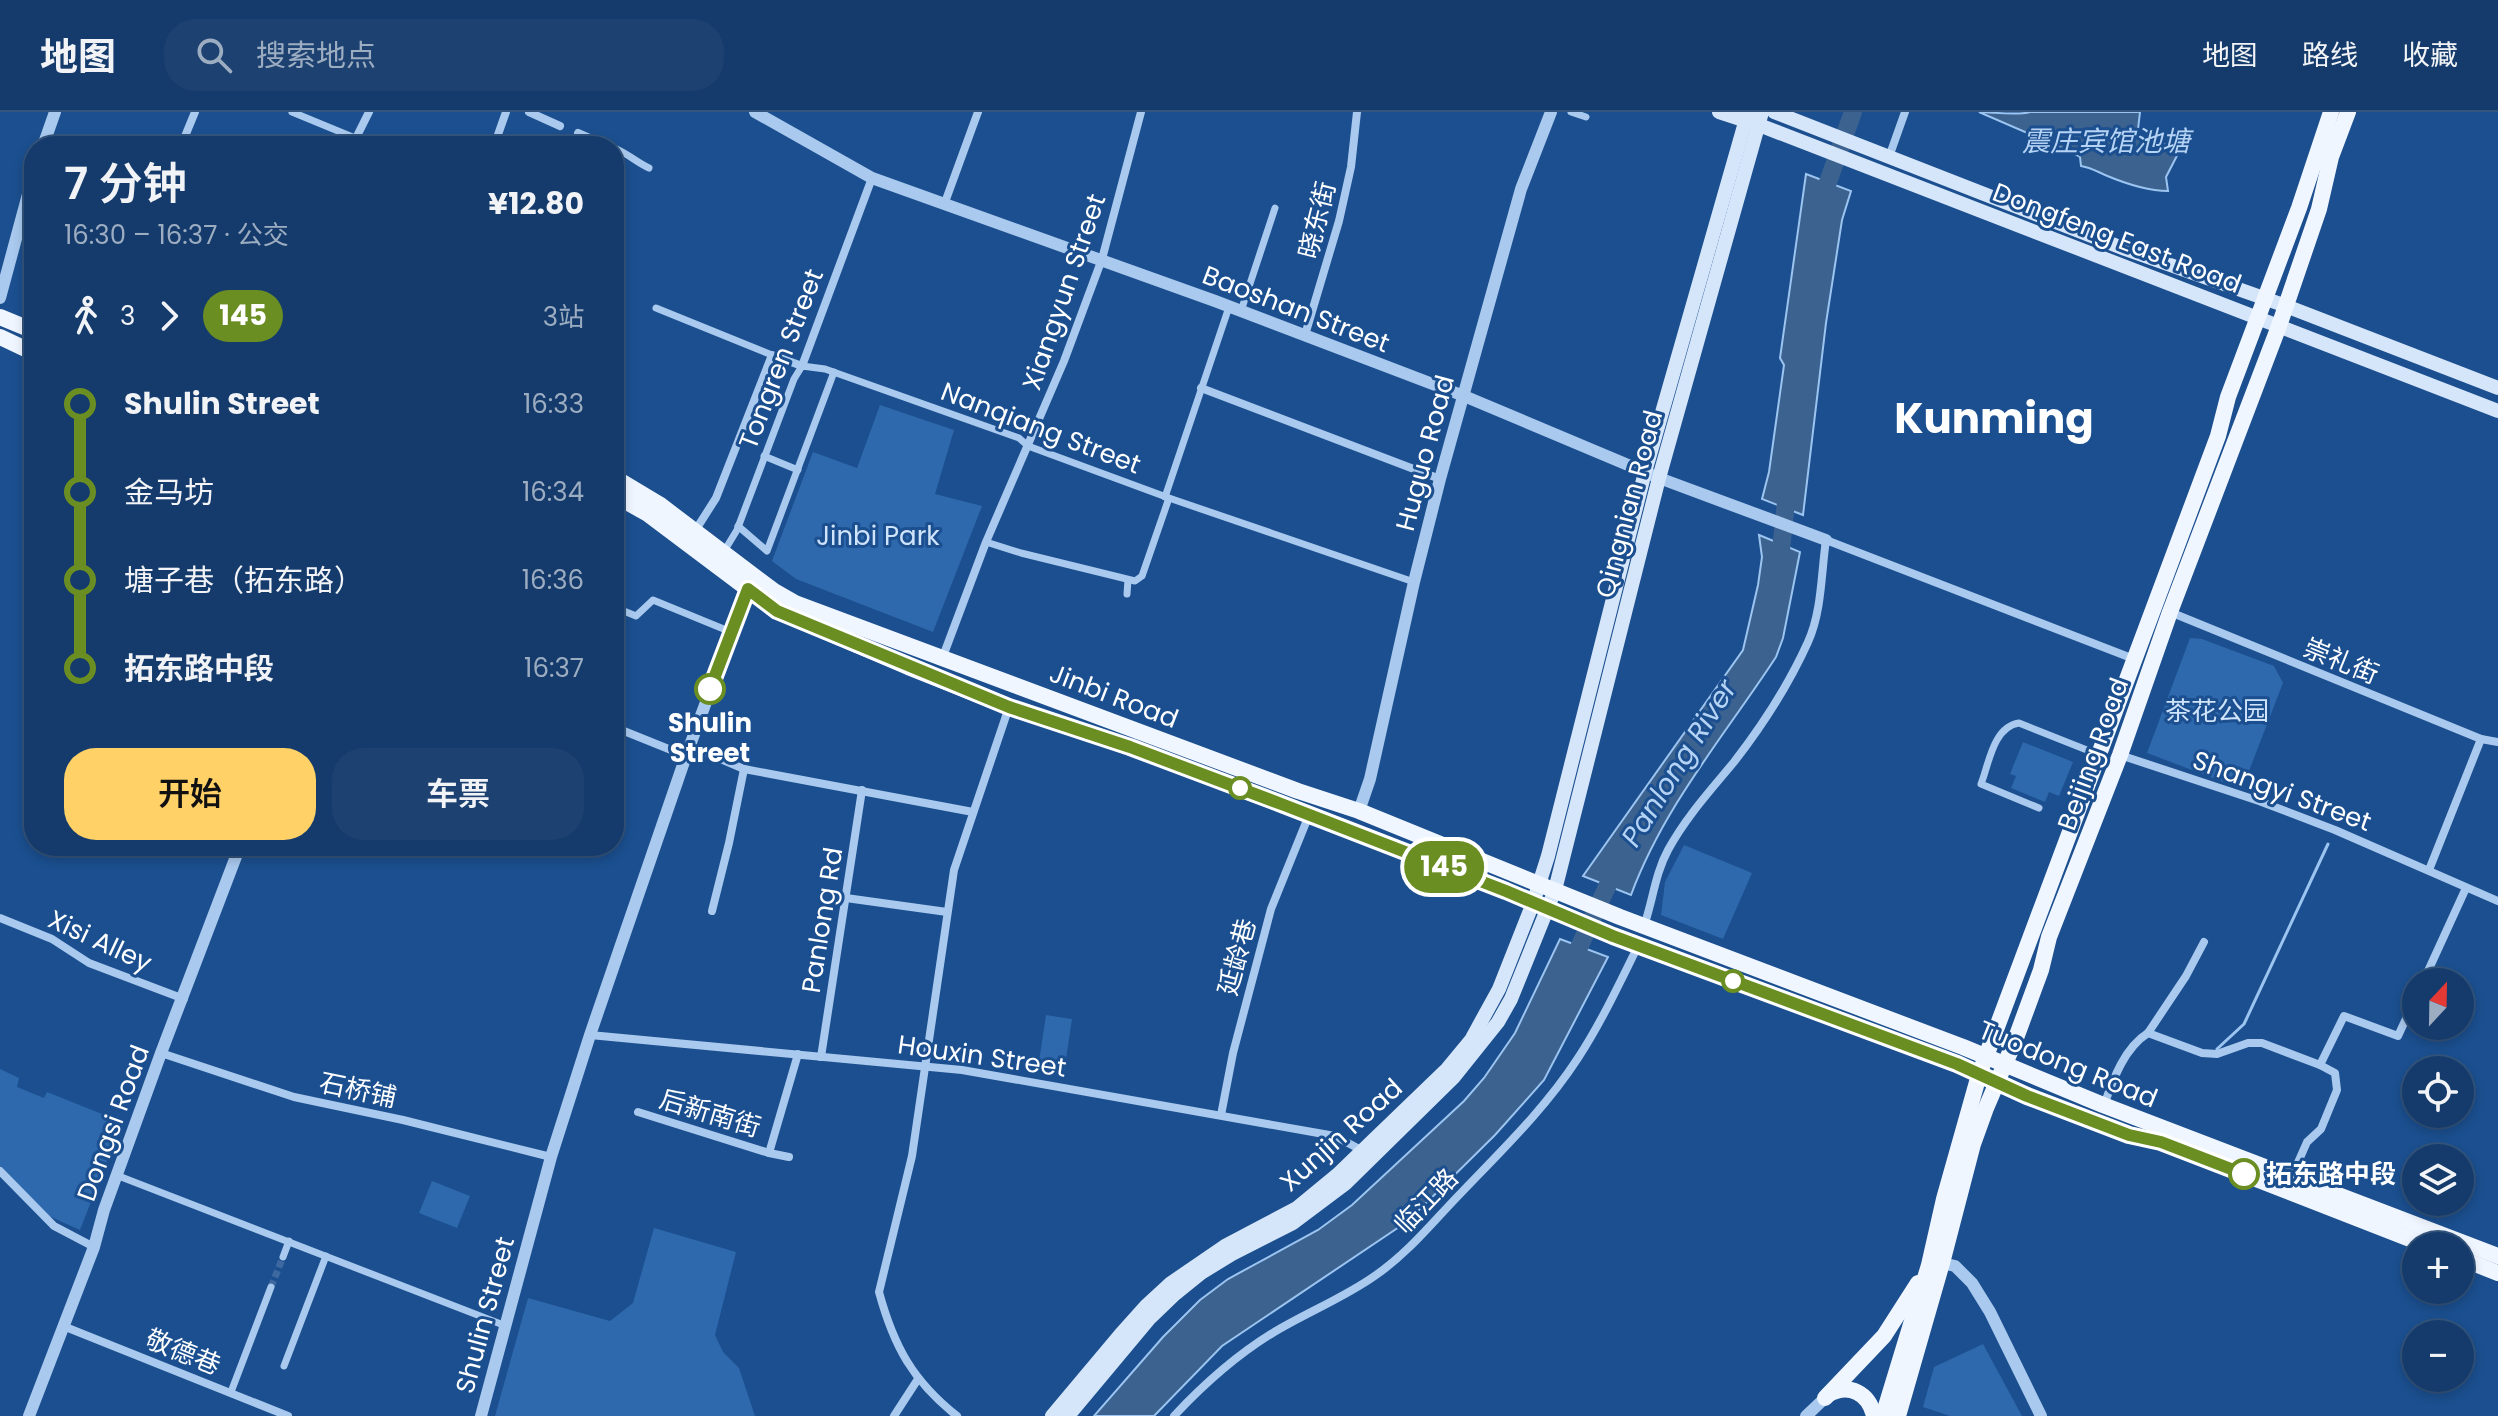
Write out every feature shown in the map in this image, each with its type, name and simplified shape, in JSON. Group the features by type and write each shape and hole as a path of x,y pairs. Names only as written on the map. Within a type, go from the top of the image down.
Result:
{"main road":[{"name":"Dongfeng East Road","path":"1719,112 1753,118 1867,168 2498,411"},
{"name":"Dongfeng East Road","path":"1774,112 2125,249 2286,306 2498,388"},
{"name":"Beijing Road","path":"1898,1416 1936,1264 1944,1199 1979,1075 2218,436 2228,397 2331,112"},
{"name":"Beijing Road","path":"1883,1416 1936,1264 1973,1144 2041,970 2049,937 2279,326 2348,112"},
{"name":"Qingnian Road","path":"1546,909 1547,887 1645,472 1753,118"},
{"name":"Qingnian Road","path":"1547,887 1753,118"},
{"path":"0,317 24,327"},
{"path":"0,324 24,333"},
{"path":"0,337 24,348"},
{"name":"Jinbi Road","path":"624,483 659,504 774,591 795,603 1359,811 1620,917"},
{"name":"Jinbi Road","path":"624,501 648,514 777,611 1009,707 1130,747 1613,936"},
{"name":"Xunjin Road","path":"1052,1416 1120,1335 1171,1283 1225,1246 1297,1208 1363,1151 1447,1069 1471,1040 1546,909"},
{"name":"Xunjin Road","path":"1068,1416 1149,1319 1175,1294 1232,1254 1293,1223 1345,1184 1454,1077 1498,1022 1511,999 1546,909"},
{"name":"Tuodong Road","path":"1620,917 2498,1256"},
{"name":"Tuodong Road","path":"1613,936 1957,1064 1997,1084 2129,1135 2161,1142 2402,1236"},
{"path":"1825,1398 1884,1336 1936,1264"},
{"path":"2474,1264 2498,1273"},
{"path":"1825,1398 1836,1391 1855,1391 1870,1403 1874,1416"}],"street":[{"path":"47,136 55,112"},
{"path":"185,136 195,112"},
{"path":"357,136 369,112"},
{"path":"498,136 506,112"},
{"path":"529,112 560,126"},
{"name":"Baoshan Street","path":"755,112 872,178 1305,335 1464,396 1659,478 1826,540"},
{"path":"944,205 978,112"},
{"name":"Xiangyun Street","path":"942,659 986,542 1066,356 1102,259 1141,112"},
{"name":"晓东街","path":"1305,335 1339,221 1351,167 1357,112"},
{"path":"1571,112 1586,117"},
{"path":"1889,157 1905,112"},
{"path":"296,113 342,136"},
{"name":"Huguo Road","path":"1359,811 1373,765 1440,479 1521,189 1550,113"},
{"path":"578,133 585,136"},
{"path":"624,153 634,162 649,168"},
{"name":"Tongren Street","path":"723,553 738,526 794,379 802,366 872,178"},
{"path":"986,542 1128,580 1135,581 1142,576 1201,388 1275,208"},
{"path":"0,298 24,209"},
{"name":"Nanqiang Street","path":"656,308 802,366 834,372 1019,438 1028,446 1167,497 1414,582"},
{"path":"695,531 716,498 772,355"},
{"path":"738,526 767,551 834,372"},
{"path":"1201,388 1440,479"},
{"path":"764,456 798,470"},
{"path":"1644,926 1658,870 1667,851 1687,818 1736,760 1763,721 1808,642 1817,615 1826,540 2134,659"},
{"path":"1127,594 1128,580"},
{"name":"Shulin Street","path":"481,1416 551,1157 590,1035 688,751 748,589"},
{"path":"624,611 636,616 653,600 731,632"},
{"name":"崇礼街","path":"2170,612 2481,739 2498,742"},
{"path":"957,1416 918,1379 885,1314 879,1292 912,1156 954,870 1009,707"},
{"path":"2039,808 1981,784 1991,751 2011,724 2019,723 2099,754"},
{"path":"624,730 744,769 973,812"},
{"path":"2429,870 2481,739"},
{"name":"Shangyi Street","path":"2120,755 2335,830 2498,901"},
{"path":"712,911 744,769"},
{"name":"Panlong Rd","path":"821,1057 862,790"},
{"name":"延龄巷","path":"1221,1115 1233,1053 1271,909 1309,815"},
{"name":"Dongsi Road","path":"29,1416 236,856"},
{"path":"2429,968 2466,888"},
{"path":"846,898 947,912"},
{"name":"Xisi Alley","path":"0,918 52,939 89,963 184,999"},
{"path":"2103,1105 2128,1052 2148,1033 2186,976 2204,942"},
{"name":"临江路","path":"1174,1416 1202,1387 1247,1351 1374,1277 1399,1258 1523,1128 1577,1061 1638,945"},
{"path":"2320,1065 2344,1016 2398,1036 2402,1027"},
{"path":"2148,1033 2202,1053 2217,1054 2248,1043 2262,1043 2335,1073 2337,1090 2321,1129 2307,1142 2292,1176"},
{"name":"Houxin Street","path":"590,1035 962,1070 1335,1136 1363,1151"},
{"name":"石桥铺","path":"161,1053 294,1097 551,1157"},
{"path":"769,1153 798,1054"},
{"name":"后新南街","path":"638,1112 789,1157"},
{"path":"0,1171 54,1226 94,1247"},
{"path":"116,1175 506,1326"},
{"path":"283,1257 289,1241"},
{"path":"284,1366 326,1256"},
{"path":"1936,1264 1955,1266 1972,1283 2041,1416"},
{"path":"231,1392 271,1287"},
{"name":"敬德巷","path":"63,1326 288,1416"},
{"path":"894,1416 918,1379"},
{"path":"1806,1416 1825,1398"}],"green space":[{"name":"Jinbi Park","path":"880,405 954,430 935,494 982,506 933,632 796,579 772,561 813,452 857,468"},
{"name":"茶花公园","path":"2190,638 2202,639 2274,666 2283,683 2242,789 2147,753"},
{"path":"2023,742 2073,762 2059,796 2049,792 2045,802 2011,788 2016,776 2010,774"},
{"path":"1684,845 1752,873 1723,939 1661,915 1665,882"},
{"path":"1046,1015 1072,1019 1064,1072 1038,1068"},
{"path":"0,1069 19,1078 17,1087 44,1098 47,1092 122,1122 80,1230 49,1216 0,1166"},
{"path":"432,1181 470,1196 457,1228 419,1213"},
{"path":"654,1228 736,1252 715,1335 723,1352 739,1368 755,1416 495,1416 528,1298 610,1321 633,1303"},
{"path":"1983,1344 2022,1416 1950,1416 1923,1407 1934,1367"}],"water":[{"name":"震庄宾馆池塘","path":"1979,112 2140,112 2137,138 2181,148 2166,177 2168,191 2152,190 2081,166 2080,157 2071,152"},
{"path":"1806,174 1851,191 1842,220 1826,323 1803,515 1762,499 1769,472 1784,365 1780,358"},
{"path":"1759,535 1800,552 1783,638 1776,657 1678,801 1660,831 1631,895 1583,876 1743,650 1762,557"},
{"path":"1560,939 1608,957 1544,1080 1495,1135 1408,1221 1222,1346 1154,1416 1094,1416 1200,1300 1228,1279 1318,1230 1352,1205 1464,1101 1515,1033"}],"waterway":[{"name":"Panlong River","path":"1822,204 1853,112"},
{"name":"Panlong River","path":"1779,569 1788,483"},
{"path":"2217,1049 2244,1024 2328,844"},
{"name":"Panlong River","path":"1570,967 1618,863"}],"tunnel":[{"path":"271,1287 283,1257"}],"bus line":[{"name":"145","path":"710,689 748,589 777,611 1009,707 1130,747 1284,805 1613,936 1957,1064 2027,1096 2244,1174"}],"place":[{"name":"Shulin Street","path":"710,689"},
{"name":"拓东路中段","path":"2244,1174"}],"district":[{"name":"Kunming","path":"1994,418"}]}
